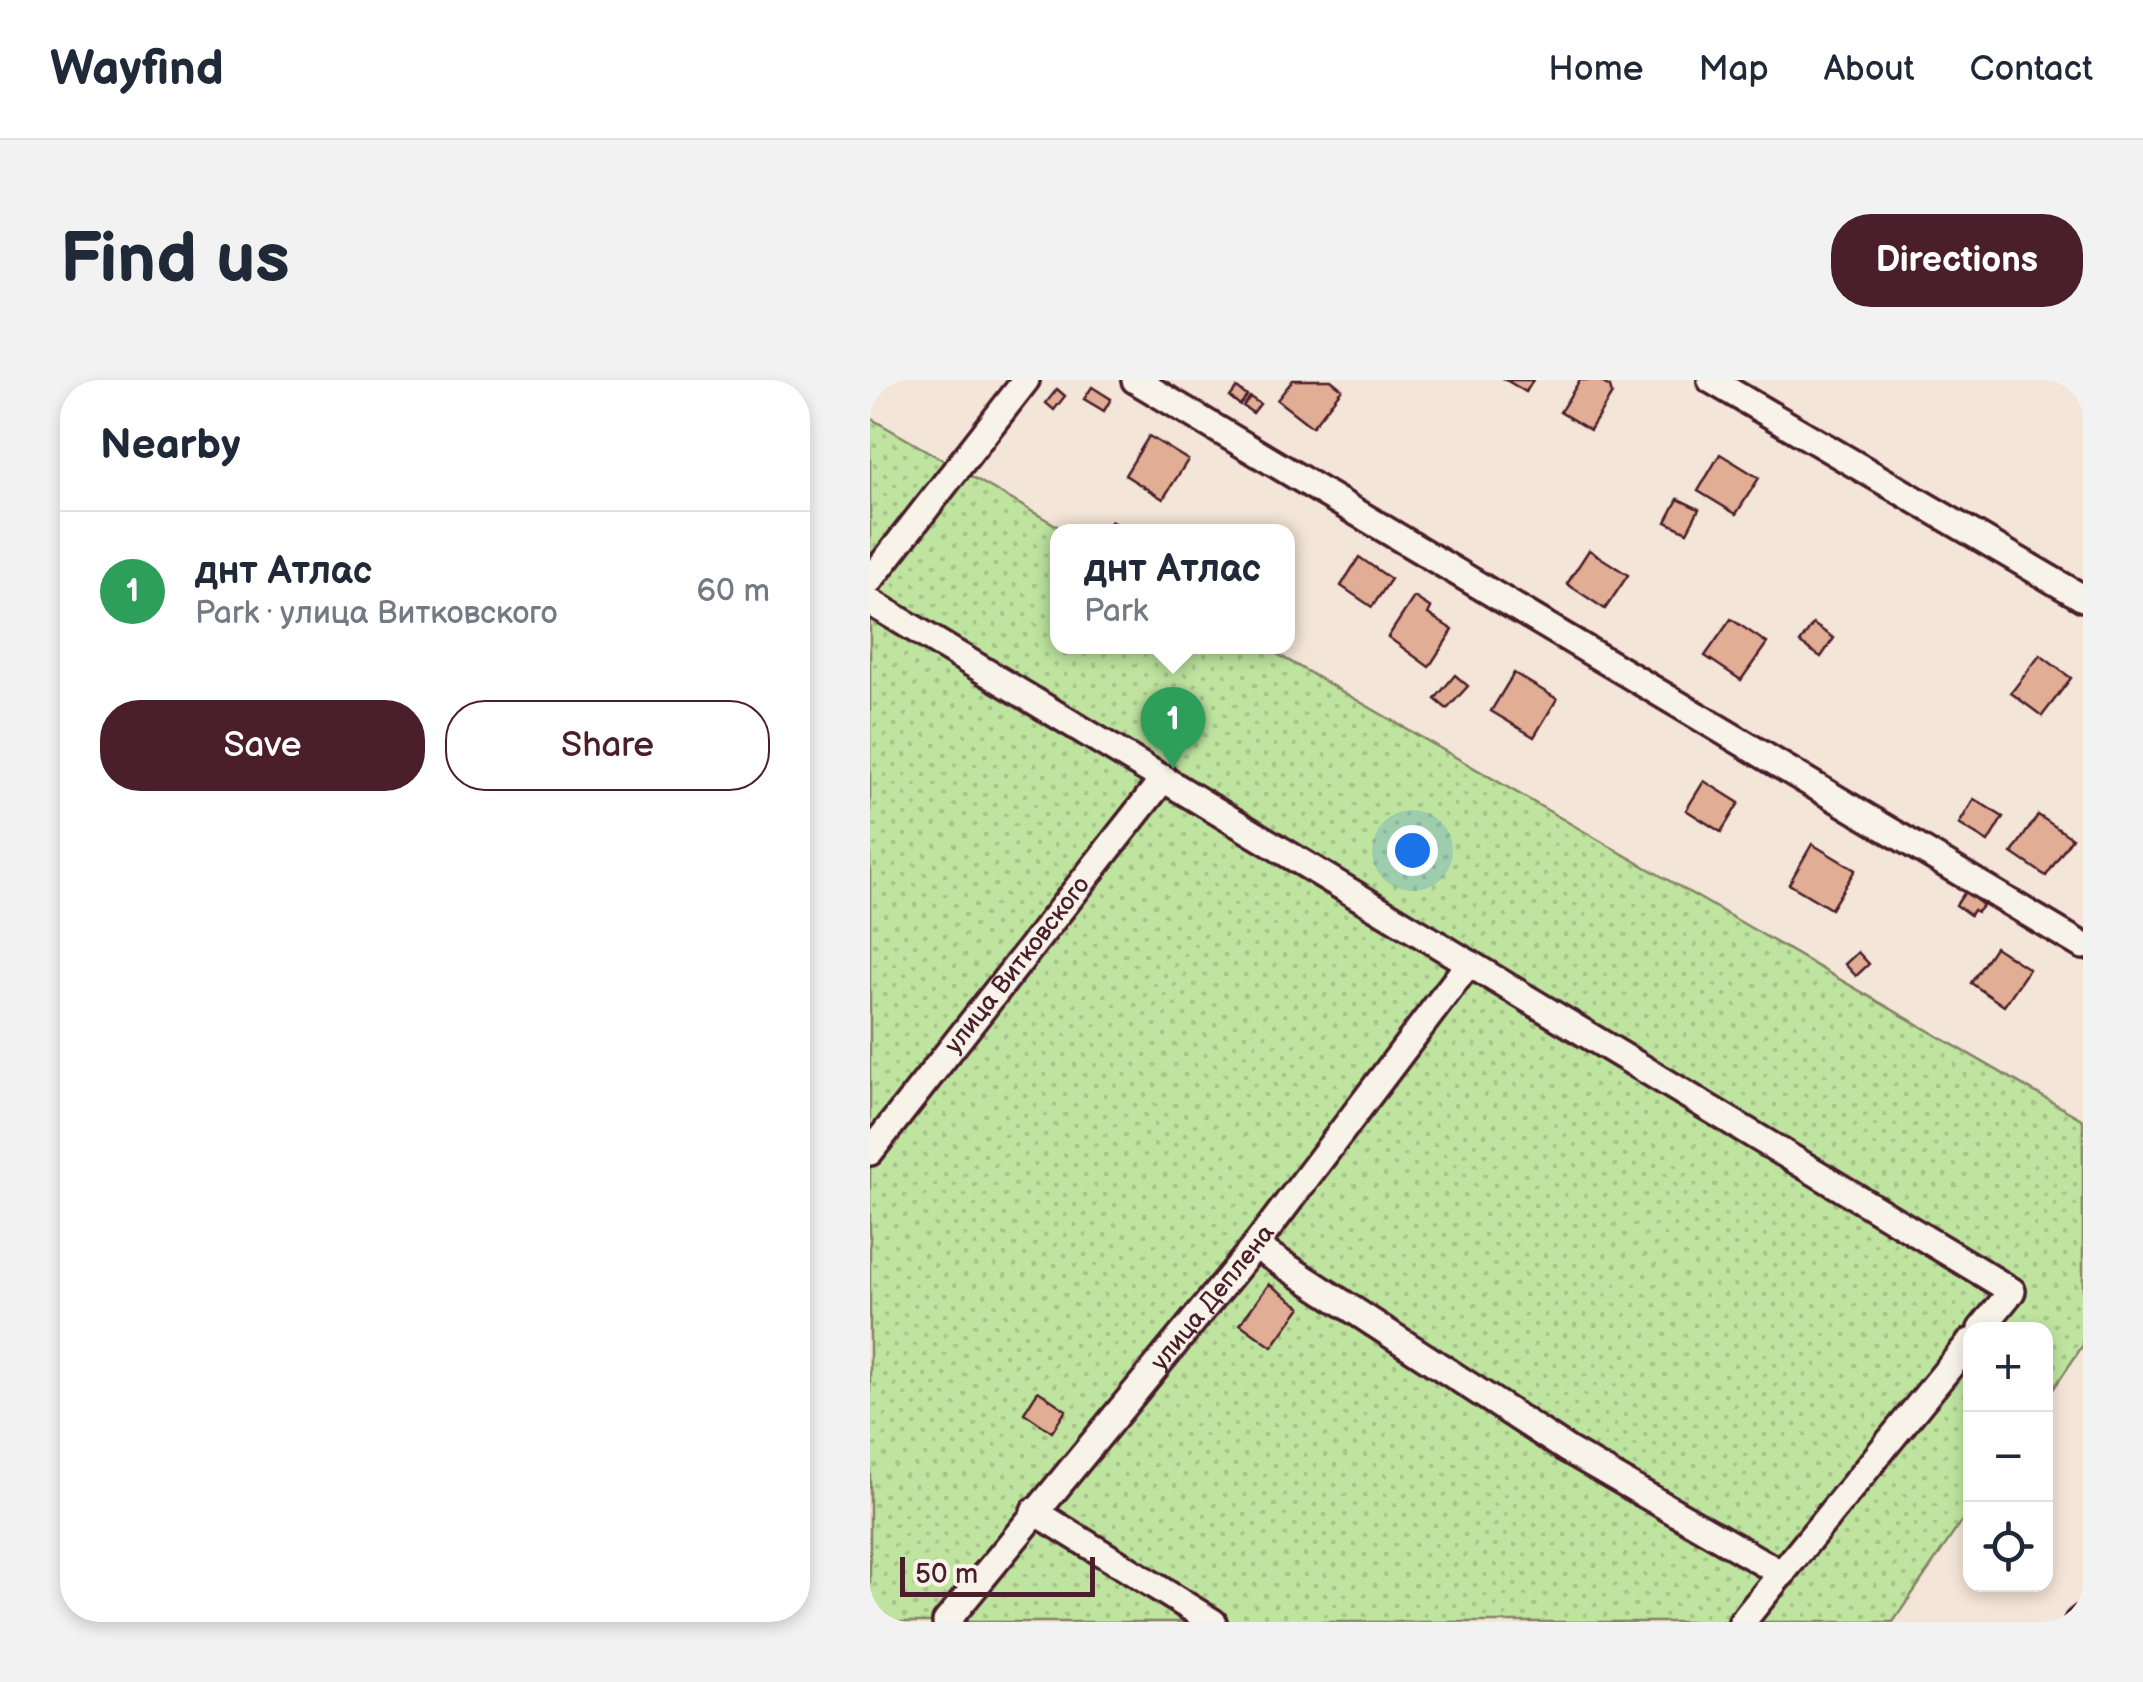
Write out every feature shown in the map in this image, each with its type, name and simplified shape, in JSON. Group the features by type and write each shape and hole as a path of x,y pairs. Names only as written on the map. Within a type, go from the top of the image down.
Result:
{"street":[{"path":"870,580 1026,380"},
{"path":"1135,380 2083,946"},
{"path":"1712,380 2083,598"},
{"path":"870,602 2012,1291 1987,1322"},
{"name":"улица Витковского","path":"870,1152 1164,778"},
{"name":"улица Деплена","path":"946,1622 1255,1246 1470,963"},
{"path":"1255,1246 1568,1450 1782,1574"},
{"path":"1742,1622 1963,1351"},
{"path":"1034,1512 1214,1622"}],"green space":[{"path":"870,418 1054,524 1050,524 1050,654 1277,654 2083,1120 2083,1345 2053,1390 2053,1322 1963,1322 1963,1519 1893,1622 870,1622"}],"building":[{"path":"1293,380 1331,380 1342,389 1312,427 1277,400"},
{"path":"1506,380 1533,380 1526,392"},
{"path":"1580,380 1598,380 1610,387 1612,394 1590,430 1560,412"},
{"path":"1092,387 1111,399 1104,411 1084,399"},
{"path":"1237,388 1247,396 1240,405 1230,397"},
{"path":"1057,389 1065,396 1054,410 1046,403"},
{"path":"1250,397 1260,404 1253,413 1243,406"},
{"path":"1149,436 1188,460 1163,499 1125,475"},
{"path":"1720,454 1759,478 1736,514 1698,491"},
{"path":"1678,499 1699,509 1687,532 1666,522"},
{"path":"1589,550 1628,575 1605,609 1567,584"},
{"path":"1359,557 1391,579 1372,607 1341,586"},
{"path":"1414,597 1431,608 1428,614 1453,630 1429,667 1388,637"},
{"path":"1731,619 1767,643 1741,680 1705,656"},
{"path":"1813,624 1834,638 1821,657 1800,643"},
{"path":"2040,655 2071,678 2042,716 2011,693"},
{"path":"1514,673 1557,699 1534,737 1491,711"},
{"path":"1455,675 1468,686 1447,709 1435,699"},
{"path":"1704,781 1739,803 1721,832 1686,810"},
{"path":"1974,799 2003,817 1988,842 1959,824"},
{"path":"2038,815 2072,838 2046,876 2012,853"},
{"path":"1812,844 1855,870 1831,909 1789,884"},
{"path":"1965,892 1983,905 1970,915 1956,905"},
{"path":"1995,947 2029,969 2004,1006 1971,983"},
{"path":"1858,952 1869,964 1856,976 1845,964"},
{"path":"1269,1284 1301,1307 1272,1347 1240,1324"},
{"path":"1038,1391 1066,1410 1052,1432 1024,1413"}],"place":[{"name":"днт Атлас","path":"1173,769"}]}
